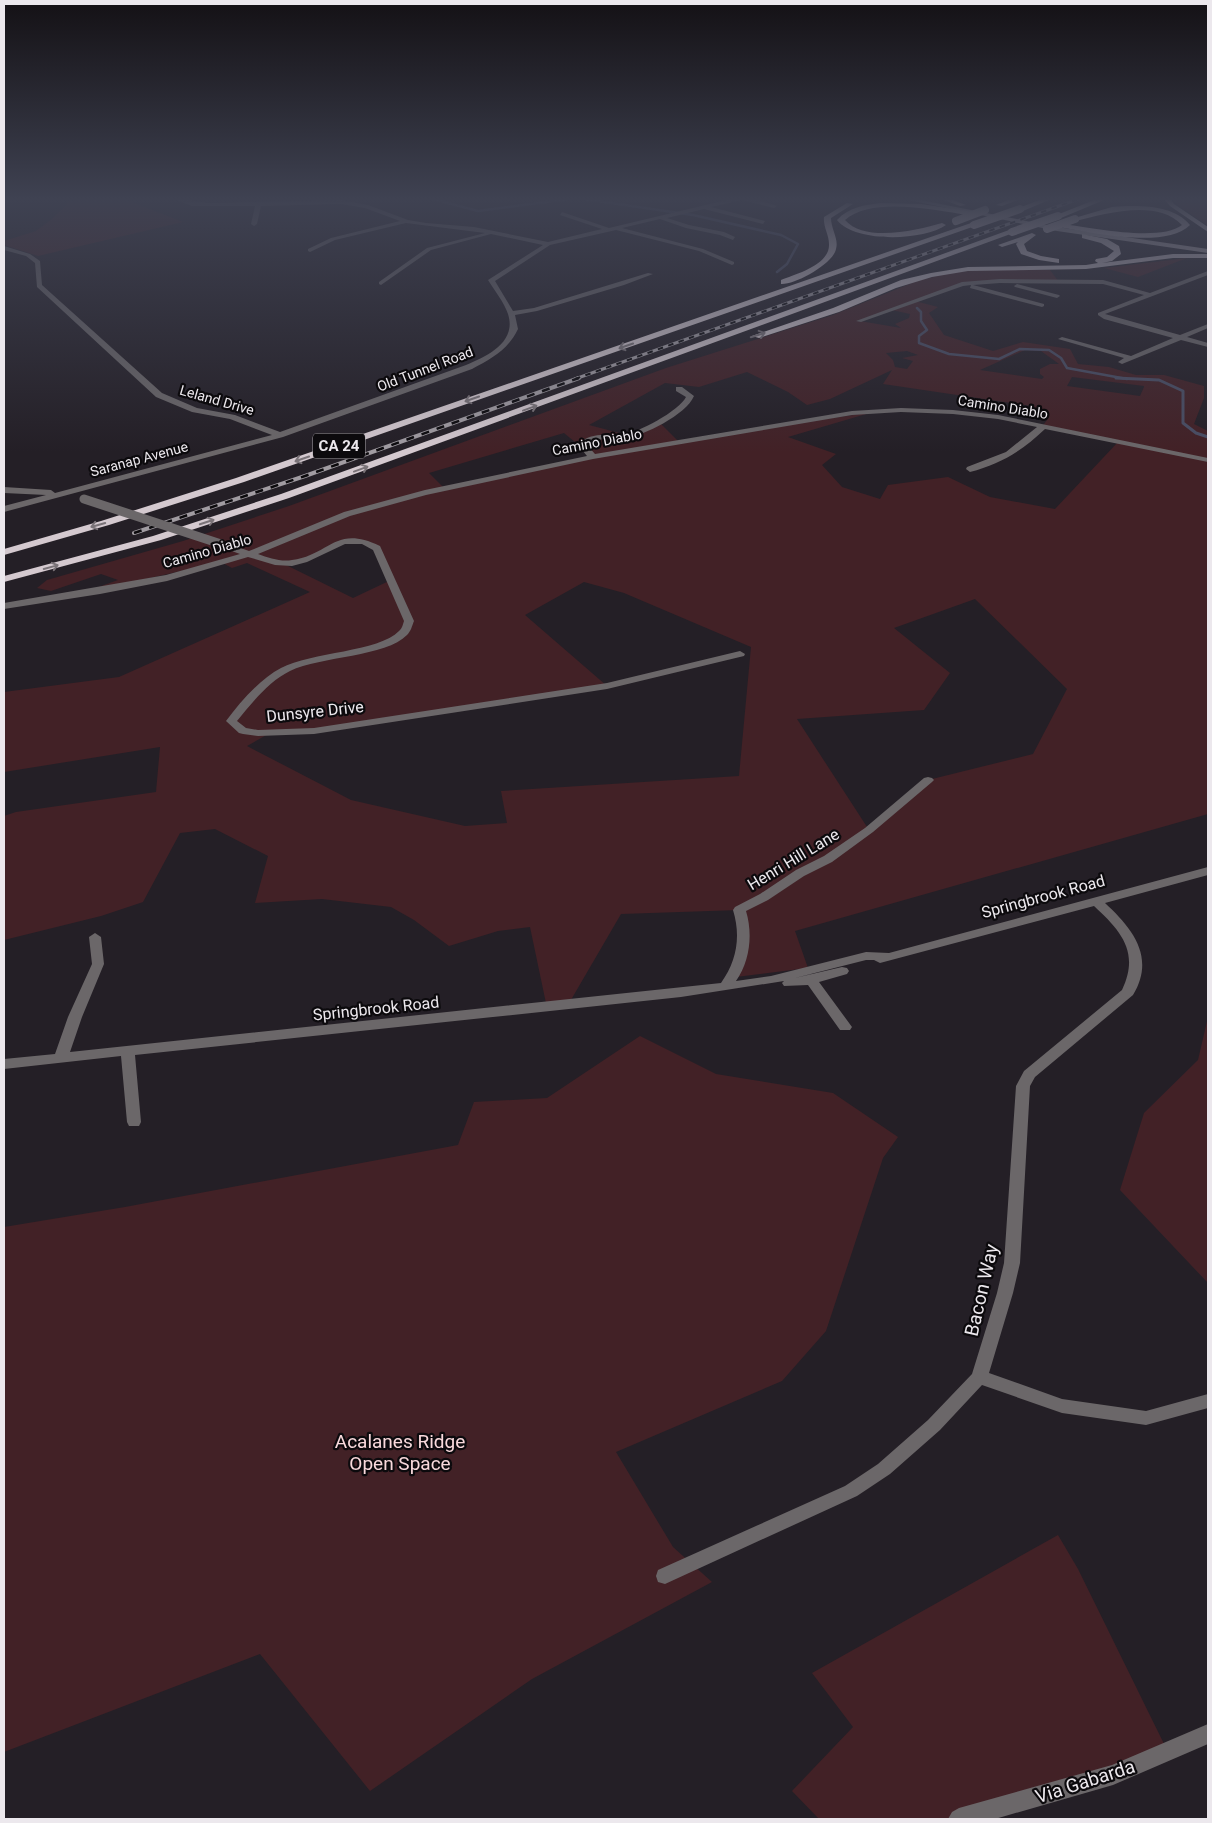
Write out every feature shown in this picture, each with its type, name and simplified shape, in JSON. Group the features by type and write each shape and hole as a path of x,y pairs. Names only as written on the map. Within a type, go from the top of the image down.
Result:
{"highway":[{"path":"672,330 707,311 784,282"},
{"name":"CA 24","path":"4,552 141,512 240,480 810,282"},
{"name":"CA 24","path":"4,579 136,544 249,509 874,282"},
{"path":"660,360 710,350 813,318 904,282"},
{"path":"894,286 908,282"}],"street":[{"name":"Leland Drive","path":"39,282 39,286 159,395 195,410 238,419 280,435"},
{"path":"492,282 511,313 535,310 627,282"},
{"path":"859,321 962,284 986,282"},
{"path":"1004,282 1057,296"},
{"path":"1103,282 1151,295"},
{"path":"1184,282 1100,314 1106,318 1208,345"},
{"path":"962,284 1042,304"},
{"name":"Old Tunnel Road","path":"280,435 480,362 497,352 508,341 514,329 511,313"},
{"path":"1122,362 1208,326"},
{"path":"1062,339 1131,358"},
{"path":"593,457 582,445 585,441 592,438 621,437 640,432 688,401 690,396 679,389"},
{"name":"Camino Diablo","path":"4,606 154,581 251,553 347,514 396,500 593,457 768,425 852,413 901,410 953,412 1042,426 1208,460"},
{"path":"970,469 1014,452 1042,426"},
{"name":"Saranap Avenue","path":"4,509 280,435"},
{"path":"4,490 62,494 251,553"},
{"name":"Dunsyre Drive","path":"251,553 266,560 291,563 306,560 339,542 351,539 369,543 377,548 409,621 404,633 391,642 305,661 284,670 253,696 231,721 243,731 258,733 314,731 589,689 740,654"},
{"name":"Henri Hill Lane","path":"725,988 738,969 743,945 744,925 739,910 764,897 800,873 828,859 869,830 928,780"},
{"name":"Springbrook Road","path":"752,984 780,984 811,980 887,956 1208,870"},
{"name":"Bacon Way","path":"665,1576 851,1491 884,1469 934,1425 979,1377 1005,1293 1012,1263 1023,1086 1029,1074 1128,992 1135,980 1136,961 1134,946 1119,922 1095,900"},
{"path":"61,1058 75,1016 98,964 95,937"},
{"name":"Springbrook Road","path":"4,1064 725,988 794,975 866,956 887,956"},
{"path":"811,980 845,1027"},
{"path":"128,1052 134,1122"},
{"path":"979,1377 1062,1406 1146,1418 1208,1401"},
{"name":"Via Gabarda","path":"959,1819 1114,1775 1208,1734"}],"green space":[{"path":"914,282 986,282 962,284 915,301 938,307 929,313 944,335 993,351 1023,342 1070,349 1078,364 1109,367 1136,375 1164,375 1204,386 1204,398 1194,424 1208,431 1208,814 795,931 808,968 736,977 739,910 621,914 568,1005 547,1008 530,927 498,931 449,946 414,920 391,907 322,899 255,903 268,856 215,829 180,833 143,902 101,916 4,940 4,816 16,812 156,792 160,747 4,772 4,692 119,677 310,592 247,563 232,568 221,562 79,594 118,580 101,574 51,591 37,588 47,580 183,541 289,506 666,368 833,315","holes":["892,310 910,314 909,318 895,324 901,328 860,321","1025,350 1041,351 1059,364 1050,364 1040,369 1040,374 1044,377 1042,379 980,370","907,351 918,355 902,358 913,361 907,369 895,367 893,360 886,353","892,370 883,384 1031,406 1029,408 1049,417 1042,427 1118,442 1055,509 990,497 948,477 888,485 880,499 842,487 822,465 836,454 788,437 873,412 678,441 658,421 640,432 627,435 589,425 665,383 699,387 747,372 788,392 807,405 830,399","1072,377 1144,386 1140,396 1067,386","564,433 592,456 445,489 429,473","351,539 377,548 391,580 353,598 282,563 306,560","584,582 624,593 751,647 739,776 501,791 507,823 465,826 351,800 247,746 270,733 314,731 607,686 525,615","975,599 1067,689 1033,754 928,780 869,830 797,719 924,710 950,673 894,628"]},
{"path":"1208,1017 1208,1283 1120,1190 1144,1113 1198,1060"},
{"name":"Acalanes Ridge Open Space","path":"640,1036 716,1074 833,1093 898,1137 883,1158 826,1331 782,1381 616,1452 673,1547 712,1582 532,1679 370,1791 260,1654 4,1752 4,1227 125,1207 458,1145 474,1102 547,1098"},
{"path":"1058,1535 1078,1569 1168,1752 1113,1775 959,1819 819,1819 792,1791 853,1727 812,1673"}],"waterway":[{"path":"917,308 921,312 921,321 927,330 919,336 919,343 949,354 999,359 1020,349 1049,350 1061,358 1067,368 1123,378"},
{"path":"1116,378 1123,378"},
{"path":"1123,378 1159,380 1183,391 1183,423 1196,433 1208,437"}],"railway":[{"path":"575,379 846,282"},
{"path":"134,533 305,476 579,378"}]}
